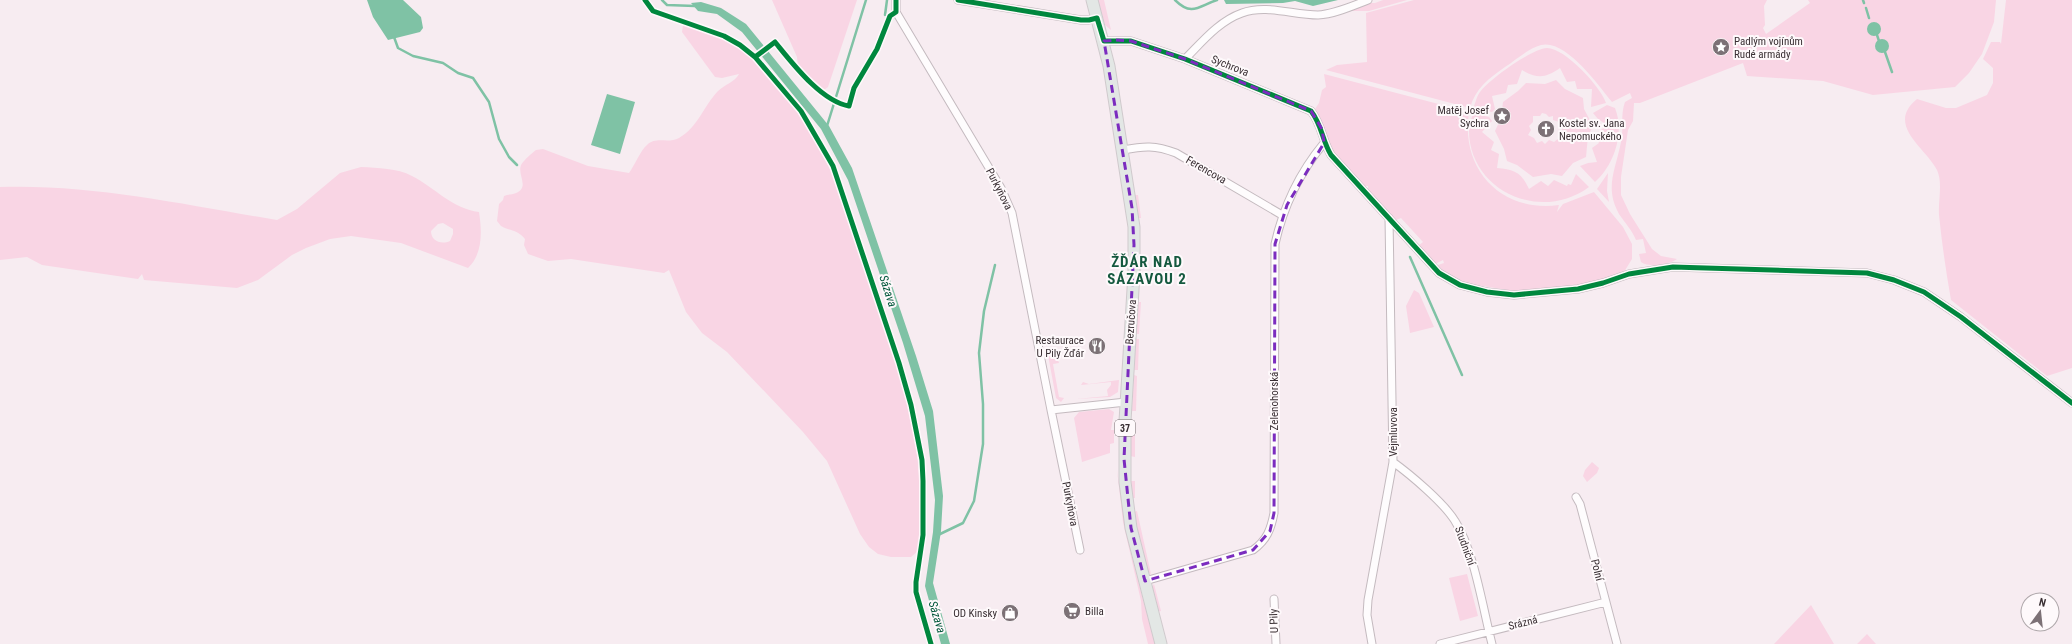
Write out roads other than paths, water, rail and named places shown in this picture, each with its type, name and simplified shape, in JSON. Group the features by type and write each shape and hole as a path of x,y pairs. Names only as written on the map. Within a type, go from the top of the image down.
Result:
{"main road":[{"name":"Bezručova","path":"1092,0 1104,41 1132,208 1134,245 1126,402 1124,459 1125,482 1131,528 1161,644"}],"street":[{"name":"Purkyňova","path":"896,0 896,12 1001,188 1012,213 1080,550"},
{"path":"958,0 1081,20 1097,18"},
{"name":"Sychrova","path":"1185,59 1218,27 1242,12 1265,9 1319,15 1333,13 1368,0"},
{"name":"Sychrova","path":"1104,41 1131,41 1185,59 1311,111 1322,129 1324,143 1331,155 1439,272 1460,285 1487,292 1514,295 1578,289 1603,284 1629,274 1673,267 1833,270 1867,273 1887,278 1924,292 1952,310 2072,403"},
{"name":"Zelenohorská","path":"1145,581 1253,550 1262,543 1270,531 1274,512 1274,253 1282,215 1324,143"},
{"name":"Ferencova","path":"1123,150 1145,146 1161,147 1176,153 1282,215"},
{"name":"Vejmluvova","path":"1372,644 1367,615 1368,600 1393,462 1389,218"},
{"path":"1051,410 1126,402"},
{"name":"Studniční","path":"1393,462 1444,507 1455,521 1469,552 1492,644"},
{"name":"Polní","path":"1576,497 1580,504 1617,644"},
{"name":"U Pily","path":"1274,599 1276,644"},
{"name":"Srázná","path":"1440,644 1606,602"}],"water":[{"path":"367,0 403,0 421,17 423,28 420,32 388,40 373,17"},
{"path":"1224,0 1338,0 1313,6 1295,1 1283,3 1226,4"},
{"name":"Sázava","path":"701,2 721,8 746,24 829,126 852,168 916,356 933,411 943,496 941,531 933,583 950,644 941,644 925,586 933,532 935,500 925,416 903,343 848,180 821,129 742,32 717,14 698,11 691,3"},
{"path":"1874,22 1879,24 1881,29 1879,34 1874,36 1869,34 1867,29 1869,24"},
{"path":"1882,39 1887,41 1889,46 1887,51 1882,53 1877,51 1875,46 1877,41"},
{"path":"607,94 635,102 620,154 591,145"}],"waterway":[{"path":"662,0 667,5 695,6"},
{"path":"827,126 866,0"},
{"path":"885,15 887,0"},
{"path":"1175,0 1186,8 1191,9 1196,9 1217,0"},
{"path":"1866,8 1869,18"},
{"path":"1877,35 1879,41"},
{"path":"394,37 398,48 413,56 443,63 458,73 473,78 489,102 499,139 509,157 517,165"},
{"path":"1885,52 1892,72"},
{"path":"1410,257 1462,375"},
{"path":"938,535 963,523 974,501 983,444 983,404 979,353 984,311 995,265"}],"place":[{"name":"Padlým vojínům Rudé armády","path":"1721,47"},
{"name":"Matěj Josef Sychra","path":"1502,116"},
{"name":"Kostel sv. Jana Nepomuckého","path":"1546,129"},
{"name":"Restaurace U Pily Žďár","path":"1097,346"},
{"name":"Billa","path":"1072,611"},
{"name":"OD Kinsky","path":"1010,613"}],"district":[{"name":"ŽĎÁR NAD SÁZAVOU 2","path":"1147,270"}]}
